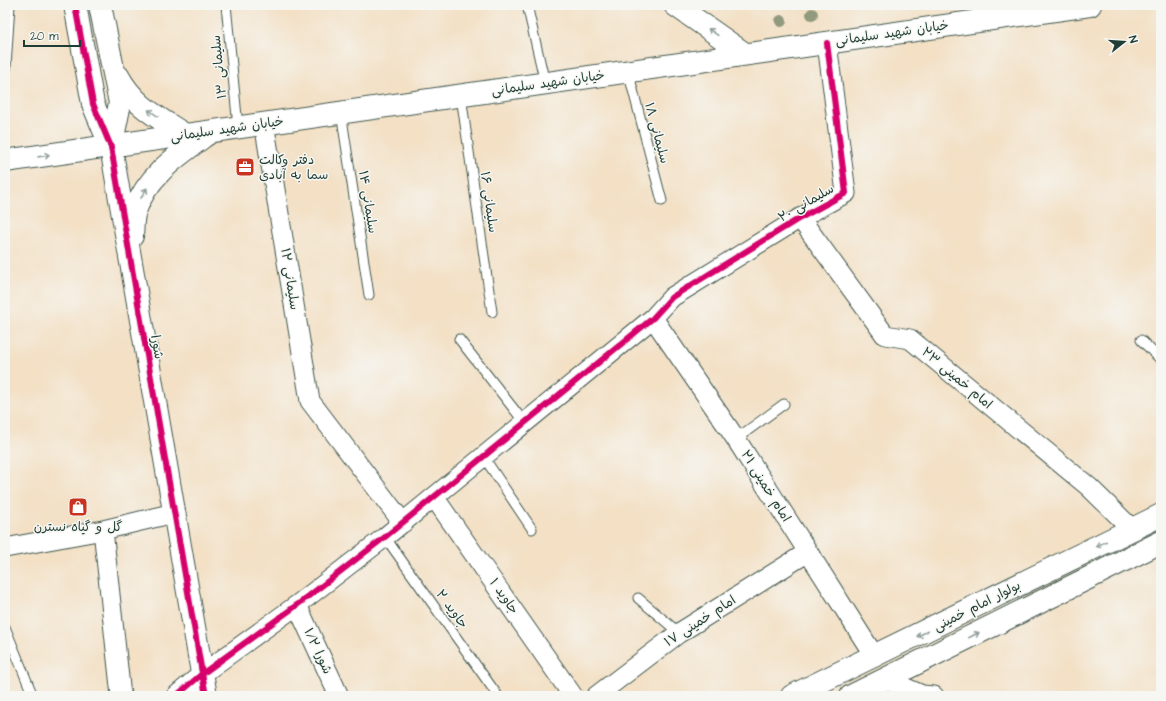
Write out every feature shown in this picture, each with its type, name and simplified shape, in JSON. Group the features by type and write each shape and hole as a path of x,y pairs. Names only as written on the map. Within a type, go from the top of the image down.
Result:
{"main road":[{"name":"شورا","path":"75,5 93,104 110,147 206,696"},
{"name":"شورا","path":"100,5 120,103 110,147"},
{"path":"675,5 745,54"},
{"name":"خیابان شهید سلیمانی","path":"5,161 827,43 983,12 1090,5"},
{"path":"112,65 125,89 136,102 185,135"},
{"path":"130,257 135,212 145,190 165,166 212,131"},
{"path":"1146,522 1158,543"},
{"name":"بولوار امام خمینی","path":"792,696 875,657 1146,522"},
{"name":"بولوار امام خمینی","path":"851,696 1158,543"}],"street":[{"name":"سلیمانی ۲۰","path":"176,696 202,674 297,605 403,523 524,422 653,318 672,297 800,218 846,193 827,43"},
{"name":"سلیمانی ۱۲","path":"264,123 310,401 403,523"},
{"name":"امام خمینی ۲۳","path":"800,218 884,335 910,339 1089,487 1146,522"},
{"name":"امام خمینی ۲۱","path":"653,318 736,439 875,657"},
{"name":"جاوید ۱","path":"434,497 573,696"},
{"path":"5,548 103,530 174,513"},
{"path":"103,530 121,696"},
{"name":"امام خمینی ۱۷","path":"596,696 679,633 808,552"},
{"name":"شورا ۱/۲","path":"297,605 339,696"},
{"path":"885,679 922,695 934,696"}],"lane":[{"path":"5,82 10,5"},
{"name":"سلیمانی ۱۳","path":"226,5 238,127"},
{"path":"527,5 545,83"},
{"name":"سلیمانی ۱۸","path":"628,71 662,201"},
{"name":"سلیمانی ۱۶","path":"461,95 492,312"},
{"name":"سلیمانی ۱۴","path":"341,112 369,295"},
{"path":"459,339 524,422"},
{"path":"1141,340 1161,360"},
{"path":"736,439 784,404"},
{"path":"483,456 532,529"},
{"name":"جاوید ۲","path":"385,537 498,696"},
{"path":"638,598 679,633"},
{"path":"5,627 33,696"}],"cycle path":[{"path":"75,5 93,104 111,147 206,696"},
{"path":"176,696 202,674 297,605 385,537 653,318 672,297 800,218 846,193 827,43"}],"place":[{"name":"دفتر وکالت سما به آبادی","path":"245,167"},
{"name":"گل و گیاه نسترن","path":"78,507"}]}
